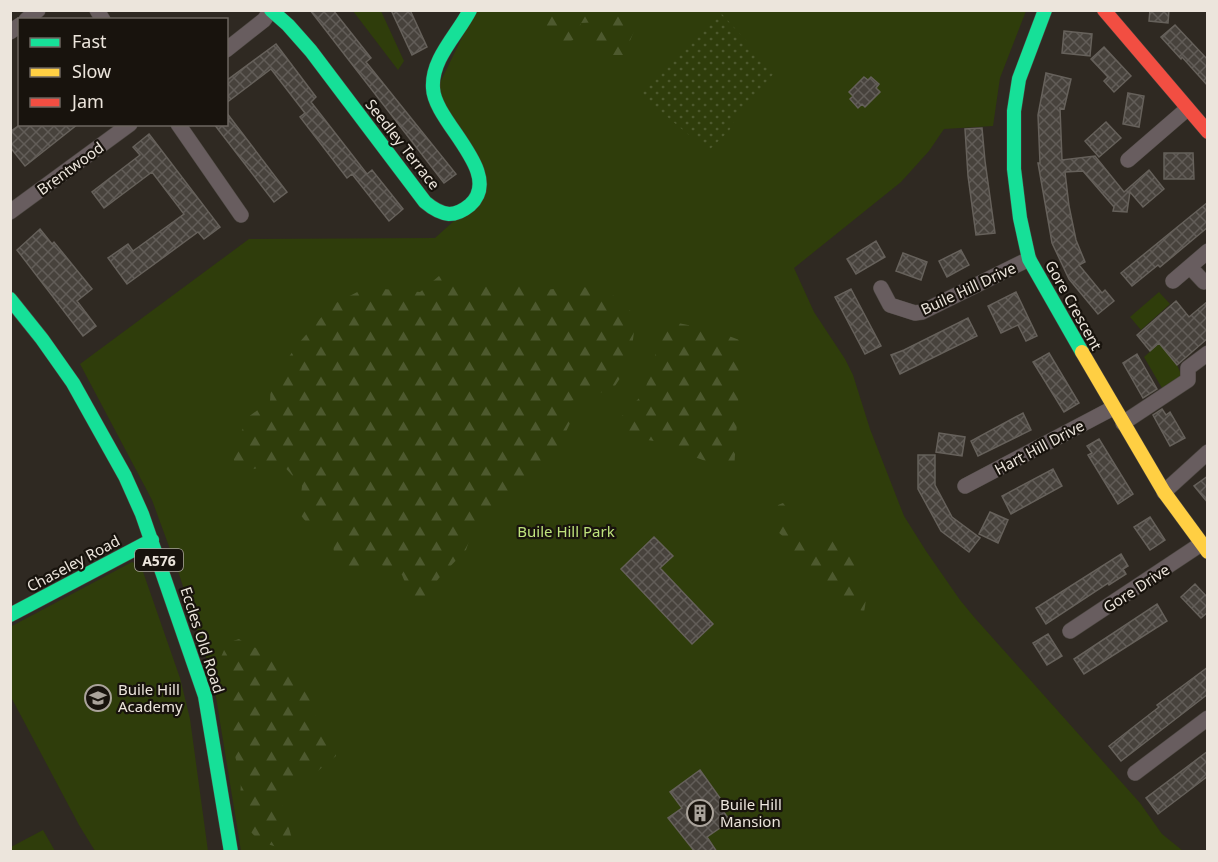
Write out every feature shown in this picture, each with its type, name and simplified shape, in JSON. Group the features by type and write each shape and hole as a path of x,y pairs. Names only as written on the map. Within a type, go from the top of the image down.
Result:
{"street":[{"name":"Seedley Terrace","path":"271,10 298,34 433,209 446,214 454,214 463,211 478,197 479,174 469,153 438,108 432,88 438,62 460,30 470,10"},
{"path":"228,48 264,20 271,10"},
{"name":"Gore Crescent","path":"1045,10 1019,79 1014,111 1014,169 1020,218 1029,259 1113,408 1164,492 1204,548"},
{"path":"1104,10 1208,132"},
{"path":"1128,160 1187,109"},
{"name":"Brentwood","path":"10,212 127,126"},
{"path":"179,126 241,215"},
{"path":"1173,280 1208,251"},
{"name":"Buile Hill Drive","path":"881,288 890,305 915,313 922,312 1029,259"},
{"path":"1190,267 1204,282"},
{"name":"Eccles Old Road","path":"10,299 73,383 125,476 152,540 205,696 231,852"},
{"path":"1123,423 1188,380 1188,368 1208,353"},
{"name":"Hart Hill Drive","path":"964,486 1113,408"},
{"path":"1164,492 1208,452"},
{"name":"Chaseley Road","path":"10,615 152,540"},
{"name":"Gore Drive","path":"1070,631 1204,548"},
{"path":"1135,773 1208,718"}],"green space":[{"path":"353,11 381,11 404,61 398,70"},
{"name":"Buile Hill Park","path":"475,11 1026,11 1000,78 993,126 944,129 929,151 901,182 794,268 814,312 853,375 870,429 904,516 926,551 974,617 1140,803 1162,834 1183,851 241,851 213,679 178,571 152,500 80,364 249,239 435,238 486,192 429,105"},
{"path":"538,11 625,11 634,31 624,55 598,55 595,40 600,22 581,23 575,39 565,44 547,32 546,22"},
{"path":"720,12 775,72 736,117 729,131 708,151 640,94"},
{"path":"439,276 484,287 512,281 546,290 575,286 607,290 636,316 630,363 613,389 571,401 571,421 557,451 515,496 501,501 488,525 472,532 466,550 439,578 416,609 402,575 373,561 347,570 334,553 338,521 311,528 299,513 302,486 279,461 238,474 232,453 248,417 270,401 271,382 298,344 332,305 371,285 383,289 420,292"},
{"path":"1159,292 1170,304 1141,330 1130,317"},
{"path":"1189,317 1200,330 1169,355 1177,365 1184,381 1166,395 1144,357"},
{"path":"668,321 713,330 742,341 734,471 654,441 613,433 622,416 644,393 656,353 658,323"},
{"path":"783,503 794,527 807,539 832,538 842,535 857,551 861,558 854,571 865,590 864,612 830,596 816,584 795,556 790,543 776,530 770,512"},
{"name":"Buile Hill Academy","path":"132,562 141,566 180,678 190,719 208,851 95,851 11,697 10,627"},
{"path":"239,639 250,647 277,650 312,697 316,718 330,736 336,756 314,774 292,782 280,796 294,846 281,848 260,842 250,831 240,800 241,781 232,743 232,719 227,696 232,678 219,662 227,643"},
{"path":"43,830 55,851 11,851 11,847"}],"building":[{"path":"310,10 333,10 371,58 366,62 456,174 444,183"},
{"path":"391,10 410,10 427,47 412,55"},
{"path":"1150,10 1169,10 1168,23 1149,21"},
{"path":"1175,25 1208,60 1208,86 1161,37"},
{"path":"1064,31 1092,34 1090,56 1062,53"},
{"path":"276,44 316,97 311,102 367,174 372,170 403,209 389,221 352,174 347,178 300,117 305,113 271,69 228,101 228,80"},
{"path":"1104,47 1131,76 1114,92 1104,81 1108,77 1091,59"},
{"path":"1046,73 1071,79 1064,109 1060,108 1062,160 1095,156 1124,192 1149,170 1164,189 1143,207 1130,192 1127,212 1113,211 1114,207 1083,171 1065,172 1076,240 1085,262 1079,265 1102,293 1105,290 1114,301 1098,314 1069,279 1052,243 1038,163 1040,163 1038,115"},
{"path":"864,77 868,80 871,77 879,84 876,88 880,92 865,107 862,104 858,108 850,99 853,96 849,92"},
{"path":"1128,93 1144,96 1139,127 1123,124"},
{"path":"228,115 287,192 274,202 216,126 228,126"},
{"path":"1106,122 1121,138 1099,157 1085,141"},
{"path":"18,126 75,126 25,166 10,147 10,132"},
{"path":"982,128 995,233 976,235 968,176 965,129"},
{"path":"149,134 220,227 204,239 198,232 127,284 108,258 128,244 133,251 184,214 152,172 104,208 92,192 140,155 133,147"},
{"path":"1164,153 1193,153 1194,179 1164,179"},
{"path":"1208,202 1208,227 1160,267 1158,265 1132,286 1121,273"},
{"path":"40,229 52,244 54,242 92,289 77,301 96,326 83,336 17,250"},
{"path":"876,241 885,257 856,274 847,259"},
{"path":"961,250 969,265 947,277 939,261"},
{"path":"903,253 927,262 921,280 896,271"},
{"path":"851,289 881,346 865,354 835,297"},
{"path":"1016,292 1037,336 1026,341 1018,325 1001,333 988,306"},
{"path":"1176,301 1189,317 1208,301 1208,338 1177,365 1159,343 1150,351 1137,335"},
{"path":"968,318 977,336 900,374 891,355"},
{"path":"1049,353 1079,403 1064,412 1033,362"},
{"path":"1137,354 1157,389 1143,398 1123,363"},
{"path":"1162,409 1166,415 1170,412 1185,438 1170,446 1153,415"},
{"path":"1023,413 1031,430 978,456 971,441"},
{"path":"939,433 965,437 962,456 936,452"},
{"path":"1099,439 1133,494 1118,504 1088,455 1092,453 1087,446"},
{"path":"918,455 935,455 935,485 952,517 980,538 969,552 941,531 918,489"},
{"path":"1053,469 1062,486 1011,514 1002,496"},
{"path":"1208,476 1208,503 1194,486"},
{"path":"990,512 1008,520 998,543 979,534"},
{"path":"1150,517 1165,540 1150,550 1134,527"},
{"path":"654,537 673,556 660,568 713,624 692,644 621,569"},
{"path":"1121,554 1128,566 1123,569 1126,574 1109,585 1108,583 1046,624 1036,608"},
{"path":"1195,584 1208,598 1208,612 1201,618 1181,597"},
{"path":"1157,604 1167,621 1084,674 1074,659"},
{"path":"1048,634 1062,656 1047,665 1033,643"},
{"path":"1208,667 1208,694 1121,761 1109,746 1159,707 1157,705"},
{"path":"1208,751 1208,776 1158,814 1146,798"},
{"name":"Buile Hill Mansion","path":"700,770 725,805 721,808 730,821 707,837 717,852 695,852 668,818 682,808 670,792"}],"traffic: fast":[{"path":"271,10 311,51 425,202 436,210 449,214 470,205 478,192 479,178 474,163 436,101 433,88 434,77 436,67 446,47 470,10"},
{"path":"1045,10 1019,79 1014,111 1014,169 1020,218 1029,259 1082,352"},
{"path":"10,299 73,383 125,476 142,514 205,696 231,852"},
{"path":"10,615 152,540"}],"traffic: slow":[{"path":"1082,352 1164,492 1208,552"}],"traffic: jam":[{"path":"1104,10 1208,132"}],"place":[{"name":"Buile Hill Academy","path":"98,698"},
{"name":"Buile Hill Mansion","path":"700,813"}]}
